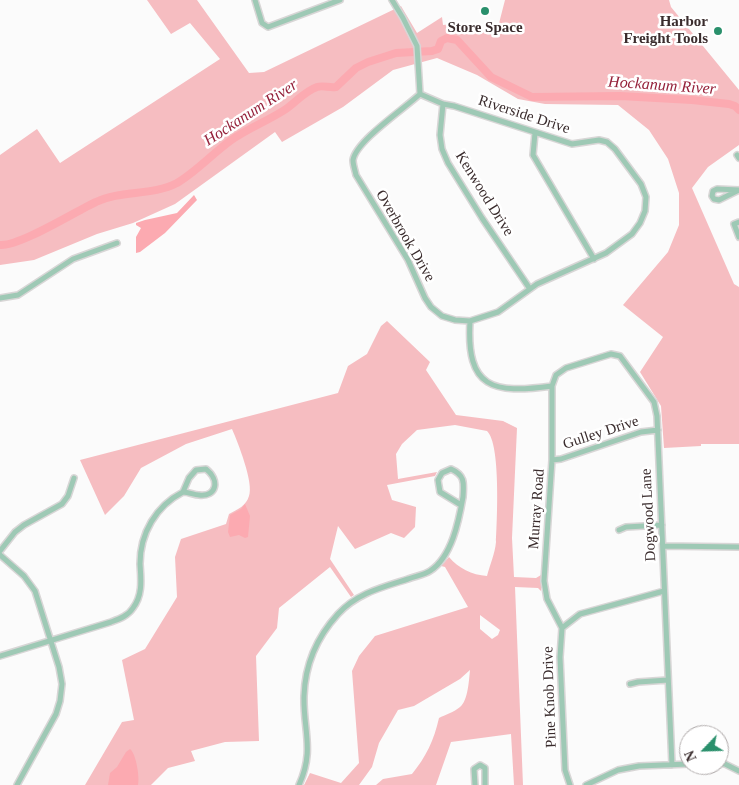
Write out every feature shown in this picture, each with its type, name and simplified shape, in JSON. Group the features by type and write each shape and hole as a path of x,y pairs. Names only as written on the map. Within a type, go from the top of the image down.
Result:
{"street":[{"path":"255,0 262,23 268,27 340,0"},
{"path":"392,0 414,38 419,63 420,94"},
{"name":"Riverside Drive","path":"420,94 443,104 572,144 599,140 607,142 615,149 641,184 646,197 645,211 640,223 632,234 594,259 537,284 530,289"},
{"name":"Overbrook Drive","path":"420,94 362,143 355,154 353,162 356,175 408,260 425,298 431,307 442,316 455,320 470,321 498,312 530,289"},
{"name":"Kenwood Drive","path":"443,104 440,135 442,149 448,163 482,218 530,289"},
{"path":"535,133 533,155 594,259"},
{"path":"736,223 739,237"},
{"path":"0,298 18,295 72,259 117,243"},
{"path":"470,321 469,332 472,363 479,376 488,384 496,387 512,388 552,386"},
{"name":"Dogwood Lane","path":"552,386 556,375 566,368 611,354 620,356 654,402 658,416 672,764"},
{"name":"Murray Road","path":"552,386 552,460 544,582 546,599 562,628"},
{"name":"Gulley Drive","path":"552,460 561,459 642,432 658,430"},
{"path":"0,656 124,617 133,608 139,596 142,542 149,524 161,508 183,492 189,478 196,470 206,469 212,474 215,481 214,489 208,494 200,496 183,492"},
{"path":"299,785 306,768 308,744 304,697 306,679 315,647 340,612 362,595 379,587 430,571 444,556 455,534 461,514 463,479 459,472 451,469 442,473 438,480 440,492 461,505"},
{"path":"0,550 15,532 24,525 62,504 68,496 74,478"},
{"path":"619,530 626,527 662,525"},
{"path":"663,546 739,547"},
{"path":"0,556 24,576 35,591 52,640 62,684 56,714 17,785"},
{"name":"Pine Knob Drive","path":"570,785 565,770 560,640 562,628 580,614 664,591"},
{"path":"630,684 668,680"},
{"path":"586,785 618,770 639,766 679,764"},
{"path":"475,785 474,769 480,765 485,768 484,785"}],"shaded area":[{"path":"147,0 197,0 249,73 264,72 401,6 417,33 442,17 443,25 453,24 496,35 505,0 669,0 671,7 739,90 739,145 708,167 692,188 734,284 739,287 739,444 701,444 701,446 664,448 661,406 640,372 663,337 623,305 668,252 679,225 679,193 668,159 649,130 618,105 545,104 518,99 477,75 437,58 393,70 343,107 282,142 275,132 175,204 133,223 97,234 34,260 0,265 0,155 37,129 60,163 220,59 190,23 171,34"},
{"path":"194,195 197,200 165,233 136,253 136,237 141,228 136,223 177,213"},
{"path":"387,321 430,362 426,370 456,415 503,421 517,428 512,538 514,577 536,578 541,575 541,591 538,588 515,587 523,785 514,785 511,734 451,742 436,785 376,785 383,779 412,774 429,748 439,718 463,704 468,690 470,670 460,679 414,706 398,710 379,743 372,767 359,785 304,785 310,773 341,783 359,763 352,671 359,656 375,636 468,607 445,567 441,566 449,557 466,570 487,576 496,542 497,484 494,451 487,431 455,425 417,430 402,444 396,454 398,479 437,472 435,476 387,485 392,500 416,507 415,527 404,538 391,533 355,549 338,526 330,559 354,595 351,597 330,567 279,608 277,628 256,656 259,741 225,742 191,751 195,761 168,768 151,785 85,785 122,722 134,720 122,660 145,649 177,597 175,557 181,539 226,524 229,514 246,502 250,490 245,463 232,429 186,444 141,468 124,496 105,515 80,460 338,393 348,366 367,354 381,326","holes":["480,615 500,630 498,635 492,639 480,629"]},
{"path":"245,504 250,516 248,537 245,538 239,535 230,537 228,532 230,515 241,509"},
{"path":"130,749 137,766 138,785 108,785 110,773 117,767"}],"waterway":[{"name":"Hockanum River","path":"0,245 9,244 33,235 106,198 157,190 177,183 191,174 230,141 286,109 313,89 319,86 336,87 356,68 396,53 438,49 441,41 447,38 457,40 491,77 532,97 620,96 692,100 729,104 739,110"}],"place":[{"name":"Store Space","path":"485,11"},
{"name":"Harbor Freight Tools","path":"718,31"}]}
